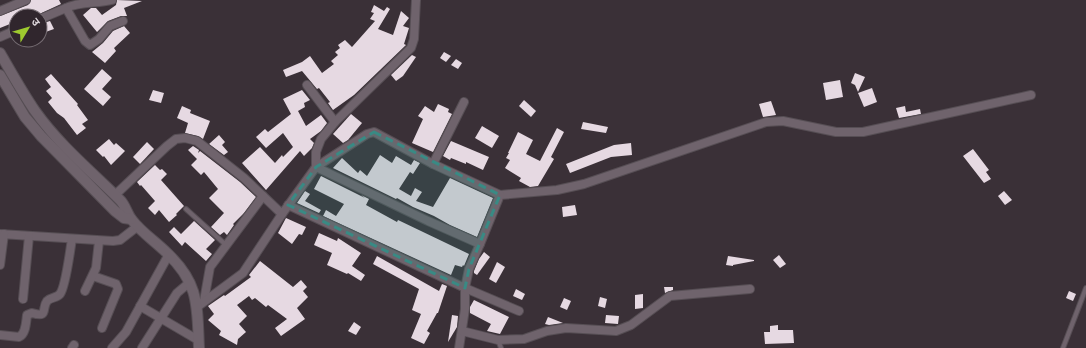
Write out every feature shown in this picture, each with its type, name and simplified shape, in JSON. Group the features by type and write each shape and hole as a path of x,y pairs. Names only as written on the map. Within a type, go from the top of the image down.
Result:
{"street":[{"path":"48,16 76,4 112,0"},
{"path":"316,167 316,152 321,139 335,122 412,48 414,39 416,0"},
{"path":"0,11 21,1"},
{"path":"66,8 85,41 90,45 99,39 110,26 123,21"},
{"path":"0,53 31,105 50,130 72,154 115,195 125,206 131,219 168,254 190,282 200,304"},
{"path":"0,75 26,117 41,136 115,211 124,218 131,219"},
{"path":"307,85 335,122"},
{"path":"200,304 243,272 288,205 316,167 367,134 374,132 433,164 500,195 557,190 584,184 766,122 783,121 836,132 863,132 1031,95"},
{"path":"433,164 464,102"},
{"path":"115,195 167,146 176,139 185,138 197,141 244,178 282,214"},
{"path":"316,167 428,221 480,244"},
{"path":"459,348 465,309 465,288 469,269 500,195"},
{"path":"199,344 200,304 210,267 263,196"},
{"path":"288,205 465,288 519,311"},
{"path":"0,265 2,234 113,242 120,240 138,226"},
{"path":"23,299 29,236"},
{"path":"0,335 22,336 24,333 27,315 29,313 39,315 42,314 45,312 46,303 60,294 64,284 72,239"},
{"path":"86,291 97,264 99,241"},
{"path":"112,348 126,332 168,254"},
{"path":"93,276 118,286 102,328"},
{"path":"142,348 177,293 190,282"},
{"path":"462,332 500,344 547,331 566,328 616,331 631,325 670,296 750,289"},
{"path":"140,306 161,318 199,344"}],"lane":[{"path":"186,209 226,245"},
{"path":"1063,348 1086,288"}],"highlighted area":[{"path":"374,132 500,195 469,269 465,288 288,205 316,167"}],"building":[{"path":"31,0 59,0 61,4 48,10 48,8 20,8 28,5"},
{"path":"117,0 142,1 124,8 127,16 121,16 108,21 97,32 83,15 91,8 96,8 102,15 116,5"},
{"path":"374,5 384,11 387,7 390,9 378,29 393,35 401,11 409,18 403,26 409,28 404,44 406,45 354,95 333,110 328,103 330,102 319,88 317,89 302,71 286,77 283,70 302,62 310,56 322,73 334,64 331,61 338,55 335,52 340,48 338,45 345,40 352,47 375,21 370,19 374,13 371,12"},
{"path":"8,13 8,25 0,28 0,16"},
{"path":"50,21 54,29 48,31 48,22"},
{"path":"124,26 130,33 114,48 116,51 105,63 92,52 103,43 113,31"},
{"path":"444,52 451,56 446,62 440,58"},
{"path":"412,55 416,57 403,76 396,81 391,75"},
{"path":"456,59 462,63 458,69 451,65"},
{"path":"102,69 112,78 102,89 111,97 103,106 84,89"},
{"path":"855,73 865,77 858,92 855,85 851,83"},
{"path":"51,74 78,104 77,105 88,120 82,124 86,128 77,135 64,118 57,113 48,102 52,98 46,91 51,87 45,79"},
{"path":"840,80 843,97 826,100 823,83"},
{"path":"872,88 877,102 864,107 858,93"},
{"path":"153,90 164,93 161,103 149,100"},
{"path":"302,90 310,100 304,103 305,107 298,111 306,126 321,115 327,123 321,131 310,139 314,143 312,148 304,156 300,151 266,190 242,163 260,147 275,163 282,155 283,157 293,147 283,133 266,148 256,137 265,129 268,132 291,114 283,99"},
{"path":"524,100 536,111 531,117 519,106"},
{"path":"771,101 776,115 763,117 759,104"},
{"path":"438,104 449,109 448,112 452,114 433,152 412,143 423,119 418,116 425,106 434,112"},
{"path":"182,106 191,110 190,113 210,121 203,139 198,136 185,133 188,123 177,118"},
{"path":"905,106 906,112 920,109 921,114 899,118 896,108"},
{"path":"351,114 362,123 348,140 343,143 333,134"},
{"path":"583,122 608,127 606,133 581,129"},
{"path":"482,126 499,136 492,148 475,138"},
{"path":"557,128 564,132 551,157 554,159 538,186 530,187 519,181 521,178 505,168 510,160 506,158 518,132 533,140 526,154 540,161"},
{"path":"219,135 225,142 222,145 228,152 224,155 209,144"},
{"path":"109,139 114,145 116,143 125,151 111,165 104,156 103,157 96,150"},
{"path":"451,141 489,157 483,170 466,162 466,164 451,158 450,160 443,156"},
{"path":"147,142 154,149 140,164 133,157"},
{"path":"631,143 632,155 611,157 570,173 566,164 614,145"},
{"path":"193,146 199,150 198,153 200,151 240,182 256,197 244,213 233,224 234,225 227,235 224,232 220,235 211,227 224,213 209,198 218,189 204,172 201,175 191,165 197,159 188,150"},
{"path":"973,149 989,170 986,172 991,179 984,183 963,156"},
{"path":"380,155 392,163 396,156 411,165 414,160 420,163 413,174 410,172 399,189 411,196 415,188 422,192 416,201 433,207 450,178 493,198 477,237 333,168 342,158 358,173 360,170 367,176"},
{"path":"155,165 167,174 161,180 184,206 169,222 159,210 155,215 148,208 155,201 137,182"},
{"path":"321,176 369,199 366,205 397,222 398,220 469,254 464,266 463,265 462,267 455,265 451,275 323,216 326,210 336,216 344,204 314,189"},
{"path":"305,191 310,194 305,201 321,210 319,213 297,203"},
{"path":"1004,191 1012,200 1005,205 998,196"},
{"path":"575,205 577,215 563,217 562,207"},
{"path":"286,218 306,227 302,235 299,234 292,244 278,233"},
{"path":"194,221 215,240 206,249 212,254 206,261 185,242 182,246 169,232 174,227 181,234"},
{"path":"319,233 337,241 338,238 361,253 352,266 365,275 361,281 348,273 347,274 327,265 332,253 314,245"},
{"path":"484,252 490,257 477,275 474,271"},
{"path":"779,255 786,264 780,268 773,260"},
{"path":"377,256 439,291 442,284 447,286 438,313 427,331 430,333 424,344 411,338 421,314 412,310 419,289 373,264"},
{"path":"728,256 754,261 733,266 726,265"},
{"path":"260,261 293,287 301,280 307,287 303,291 308,297 297,308 305,319 281,336 275,328 287,319 268,305 266,307 255,298 252,300 249,296 237,305 247,316 239,324 246,332 238,339 237,345 219,335 221,331 208,320 214,314 208,306 224,295 225,296 251,277 249,275"},
{"path":"497,262 505,267 496,283 489,279"},
{"path":"664,287 673,287 673,290 665,293"},
{"path":"516,289 525,294 522,300 513,296"},
{"path":"1069,291 1076,294 1073,301 1066,298"},
{"path":"643,294 643,308 635,309 635,295"},
{"path":"600,297 607,299 605,308 598,306"},
{"path":"564,298 571,301 567,310 560,307"},
{"path":"474,300 509,317 500,334 487,331 491,324 470,313 470,307"},
{"path":"452,315 458,316 457,327 448,342"},
{"path":"606,315 619,316 618,324 605,323"},
{"path":"548,317 563,323 549,325 545,324"},
{"path":"354,322 361,327 356,335 348,331"},
{"path":"778,325 778,330 793,330 794,343 765,344 764,332 770,332 770,326"}]}
